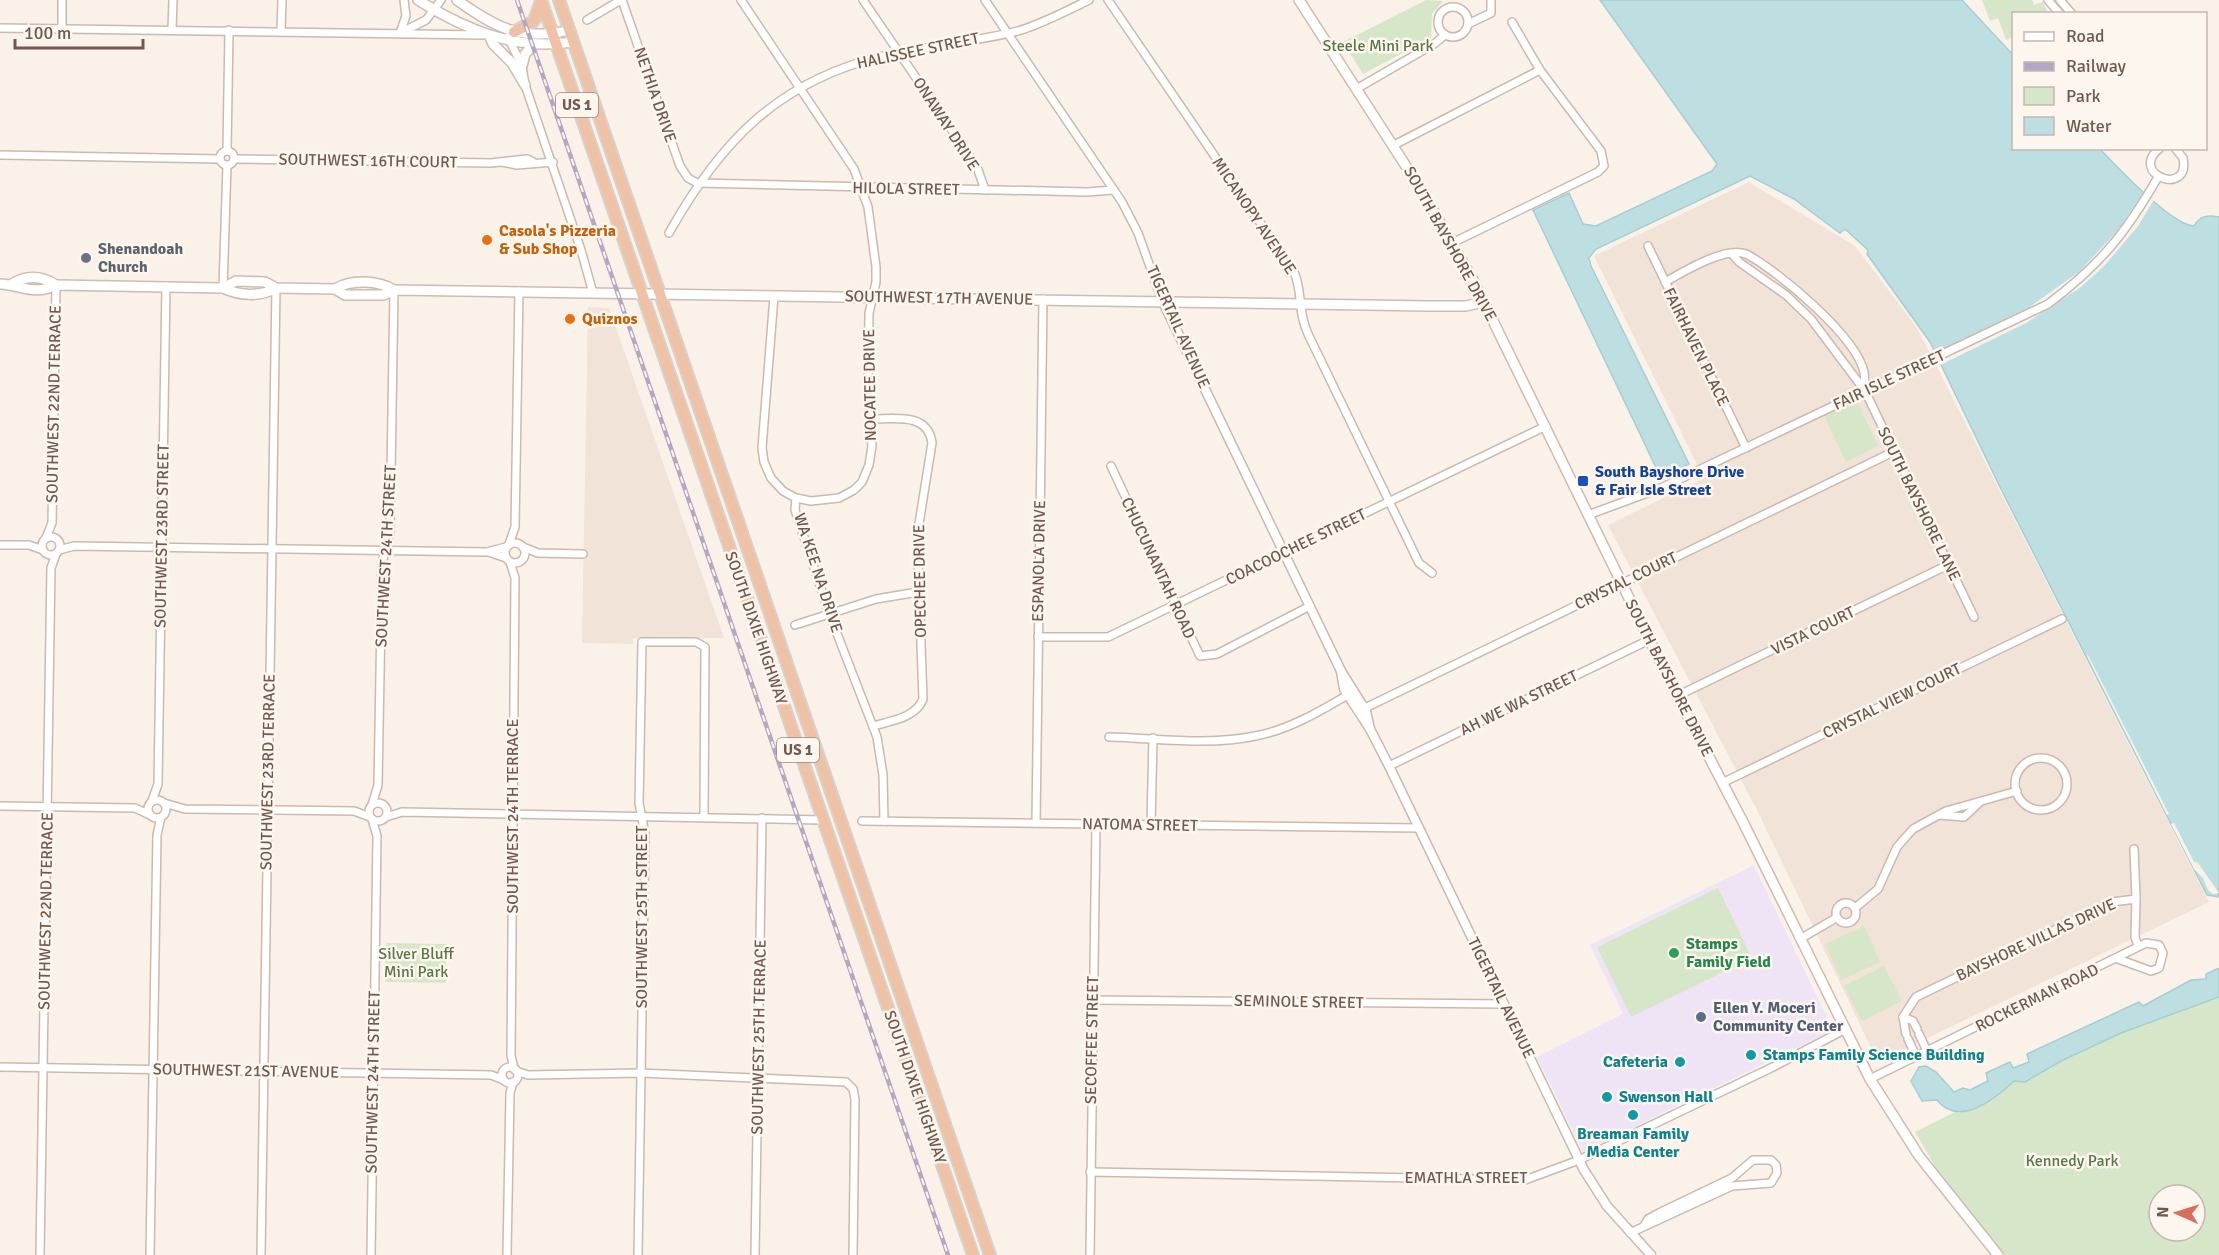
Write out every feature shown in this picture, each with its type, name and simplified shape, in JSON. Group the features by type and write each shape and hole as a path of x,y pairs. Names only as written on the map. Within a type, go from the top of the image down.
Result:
{"highway":[{"path":"509,34 534,21 541,0"},
{"name":"SOUTH DIXIE HIGHWAY","path":"541,0 972,1255"},
{"name":"SOUTH DIXIE HIGHWAY","path":"559,0 990,1255"},
{"path":"822,820 831,820 844,829"}],"main road":[{"path":"418,0 487,36 512,63 525,85"},
{"path":"456,0 509,34 534,44"},
{"name":"SOUTH BAYSHORE DRIVE","path":"1299,0 1358,88 1452,243 1870,1079 1919,1156 1998,1255"},
{"path":"522,66 525,54 534,44 555,39 570,30"},
{"path":"487,36 509,34 573,42"},
{"name":"SOUTHWEST 17TH AVENUE","path":"5,285 20,290 45,291 56,285 223,288 236,294 265,294 276,288 335,289 345,295 384,295 394,290 1466,306 1483,302"}],"street":[{"path":"62,28 63,0"},
{"path":"172,29 173,0"},
{"path":"281,31 282,0"},
{"path":"400,33 406,16 405,0"},
{"path":"400,33 422,23 441,0"},
{"path":"587,20 621,0"},
{"name":"NETHIA DRIVE","path":"621,0 680,166 688,178 697,183"},
{"name":"NOCATEE DRIVE","path":"741,0 845,154 863,188 875,258 876,282 869,323 871,460 858,487 844,496 832,500 811,501 796,498"},
{"name":"ONAWAY DRIVE","path":"863,0 977,167 985,190"},
{"name":"TIGERTAIL AVENUE","path":"985,0 1114,190 1138,233 1162,300 1341,671 1342,685 1351,693 1362,710 1580,1160 1603,1201 1651,1255"},
{"name":"HALISSEE STREET","path":"669,233 697,183 742,132 800,87 833,71 899,53 1008,33 1040,22 1089,0"},
{"name":"MICANOPY AVENUE","path":"1108,0 1292,268 1298,281 1300,316 1308,334 1419,563 1432,573"},
{"path":"2048,0 2058,12"},
{"path":"2060,0 2070,12"},
{"path":"1468,24 1491,13 1491,1"},
{"path":"1358,88 1445,35 1458,36 1465,32 1468,24 1464,10 1449,4 1440,14 1438,21 1445,35"},
{"path":"1452,243 1598,172 1605,164 1601,151 1540,70 1512,22"},
{"path":"0,28 172,29 487,36"},
{"path":"220,159 226,151 229,30"},
{"path":"509,34 522,66 525,85 553,162 593,293"},
{"path":"1394,146 1540,70"},
{"path":"2159,150 2151,162 2158,177 2173,179 2181,173 2184,163 2179,150"},
{"path":"226,151 232,153 235,159 227,166"},
{"path":"0,155 220,159 227,166 223,288"},
{"name":"SOUTHWEST 16TH COURT","path":"235,159 502,162 517,165 553,162"},
{"name":"FAIR ISLE STREET","path":"1588,515 1654,491 2022,318 2074,284 2117,243 2158,177"},
{"name":"HILOLA STREET","path":"697,183 863,188 1114,190"},
{"name":"FAIRHAVEN PLACE","path":"1648,246 1746,448"},
{"name":"SOUTH BAYSHORE LANE","path":"1731,253 1742,252 1769,268 1815,307 1848,346 1863,370 1865,391"},
{"path":"1665,282 1717,256 1731,253"},
{"name":"SOUTH BAYSHORE LANE","path":"1731,253 1739,262 1786,295 1811,319 1839,353 1865,391 1974,617"},
{"name":"SOUTHWEST 22ND TERRACE","path":"40,1255 51,568 58,552 58,539 52,522 56,285"},
{"name":"SOUTHWEST 23RD STREET","path":"163,815 163,802 158,786 166,286"},
{"name":"SOUTHWEST 23RD TERRACE","path":"261,1255 276,288"},
{"name":"SOUTHWEST 24TH STREET","path":"378,836 371,818 372,805 378,787 382,563 390,533 394,290"},
{"path":"508,546 515,528 519,291"},
{"name":"WA KEE NA DRIVE","path":"774,296 763,456 768,472 775,483 787,494 796,498 795,510 829,613 873,726 882,764 884,821"},
{"name":"ESPANOLA DRIVE","path":"1036,823 1043,300"},
{"name":"OPECHEE DRIVE","path":"871,419 915,420 925,425 930,432 931,453 917,536 923,699 920,707 909,715 873,726"},
{"name":"COACOOCHEE STREET","path":"1038,638 1108,637 1545,426"},
{"name":"CRYSTAL COURT","path":"1362,710 1893,452"},
{"name":"CHUCUNANTAH ROAD","path":"1110,466 1196,651 1206,657 1217,654 1310,606"},
{"name":"SOUTHWEST 22ND TERRACE","path":"51,568 44,552 45,539 52,522"},
{"path":"515,528 522,546"},
{"path":"29,546 45,539 58,539 74,546"},
{"path":"0,545 29,546 44,552 58,552 74,546 489,552 508,546 522,546 538,553 583,554"},
{"name":"SOUTHWEST 24TH TERRACE","path":"507,1255 511,1055 514,578 508,560 508,546"},
{"name":"SOUTHWEST 24TH TERRACE","path":"514,578 522,560 522,546"},
{"path":"489,552 508,560 522,560 538,553"},
{"name":"VISTA COURT","path":"1677,696 1948,565"},
{"path":"795,625 829,613 918,592"},
{"name":"CRYSTAL VIEW COURT","path":"1722,783 2062,619"},
{"name":"AH WE WA STREET","path":"1389,766 1649,640"},
{"name":"SOUTHWEST 25TH STREET","path":"638,1255 645,834 639,803 642,642 696,642 703,645 706,653 704,817"},
{"path":"1109,737 1222,740 1255,736 1286,726 1351,693"},
{"path":"1151,825 1153,738"},
{"path":"2035,758 2050,759 2065,773 2067,783 2064,797 2049,809 2030,807 2022,801 2017,791 2019,771 2035,758"},
{"name":"SOUTHWEST 23RD STREET","path":"151,802 158,786"},
{"name":"SOUTHWEST 24TH STREET","path":"371,1255 378,836 385,818 378,787"},
{"path":"1855,908 1878,889 1903,838 1939,815 2017,791"},
{"path":"0,806 135,808 151,802 163,802 181,808 354,811 372,805 402,812 822,820"},
{"path":"151,802 148,809 157,836"},
{"path":"1939,815 1964,817 1980,802"},
{"path":"135,808 151,815 163,815 181,808"},
{"path":"354,811 371,818 385,818 402,812"},
{"path":"150,1255 157,836 163,815"},
{"name":"SOUTHWEST 25TH TERRACE","path":"755,1255 762,818"},
{"name":"NATOMA STREET","path":"862,821 1419,828"},
{"name":"SECOFFEE STREET","path":"1090,1255 1096,825"},
{"path":"2134,849 2137,859 2136,899"},
{"name":"BAYSHORE VILLAS DRIVE","path":"1903,1017 1913,999 1948,980 2122,899 2136,899 2135,937 2138,946"},
{"path":"1850,904 1855,908 1856,915 1852,922 1843,923 1836,918 1836,910 1840,905 1850,904"},
{"path":"1800,939 1836,918"},
{"path":"2118,959 2146,971 2159,968 2163,953 2159,945 2149,942 2138,946"},
{"name":"ROCKERMAN ROAD","path":"1870,1079 2118,959 2138,946"},
{"name":"SEMINOLE STREET","path":"1093,1000 1504,1004"},
{"path":"1903,1017 1913,1021 1927,1051"},
{"path":"1903,1017 1907,1036 1916,1056"},
{"name":"EMATHLA STREET","path":"1090,1172 1513,1181 1538,1177 1580,1160 1773,1067 1844,1030"},
{"name":"SOUTHWEST 21ST AVENUE","path":"0,1067 491,1075 641,1073 758,1079 837,1080 850,1085 855,1099 853,1255"},
{"path":"1630,1233 1737,1184 1767,1185 1775,1178 1776,1165 1766,1159 1753,1160 1732,1178 1659,1213 1648,1219 1644,1226"}],"shaded area":[{"path":"1749,182 1855,246 1917,328 2209,902 1878,1062 1757,810 1608,525 1704,478 1594,256"},
{"path":"588,307 609,308 724,638 633,638 633,644 582,643"},
{"path":"1754,865 1833,1030 1583,1152 1537,1057 1623,1014 1590,945"}],"green space":[{"name":"Steele Mini Park","path":"1426,0 1443,1 1432,14 1431,38 1363,74 1343,42"},
{"path":"1982,0 2032,0 2034,5 2043,2 2048,12 2012,12 2012,37 2006,40 1998,18 1990,21"},
{"path":"1856,399 1878,446 1846,462 1824,415"},
{"name":"Stamps Family Field","path":"1718,888 1752,958 1631,1017 1597,947"},
{"path":"1864,926 1880,962 1841,980 1825,944"},
{"name":"Silver Bluff Mini Park","path":"386,943 446,944 446,983 385,982"},
{"path":"1884,966 1902,1001 1862,1021 1844,986"},
{"name":"Kennedy Park","path":"2219,997 2219,1255 2005,1255 1938,1171 1915,1132 1955,1112 1960,1113 2014,1081 2025,1082 2061,1061 2121,1033"}],"water":[{"path":"1600,0 1962,0 2012,54 2012,150 2101,150 2145,194 2184,223 2194,226 2205,217 2219,217 2219,897 2207,895 1999,485 1930,342 1867,254 1868,250 1845,229 1840,233 1794,199 1750,176 1596,249 1589,258 1689,464 1661,478 1533,210 1569,193 1583,224 1596,226 1712,171 1717,164"},
{"path":"2219,968 2219,997 2121,1033 2061,1061 2025,1082 2014,1081 1997,1096 1977,1108 1956,1111 1946,1108 1937,1100 1922,1101 1911,1081 1919,1067 1926,1066 1936,1072 1954,1092 1963,1088 1970,1090 1988,1081 1986,1073 2010,1062 2013,1068 2029,1062 2027,1054 2139,1002 2143,1006 2191,980 2206,979 2206,974"}],"pier":[{"path":"2146,189 2155,198 2138,226 2104,266 2081,287 2026,323 1938,366 1933,354 2028,308 2079,272 2118,230"},
{"path":"2088,655 2169,814 2167,815"},
{"path":"2174,823 2194,862 2198,863 2219,893 2213,894 2208,890 2203,878 2194,869 2171,824"}],"railway":[{"path":"517,0 948,1255"}],"place":[{"name":"Casola's Pizzeria & Sub Shop","path":"487,240"},
{"name":"Shenandoah Church","path":"86,258"},
{"name":"Quiznos","path":"570,319"},
{"name":"South Bayshore Drive & Fair Isle Street","path":"1583,481"},
{"name":"Stamps Family Field","path":"1674,953"},
{"name":"Ellen Y. Moceri Community Center","path":"1701,1017"},
{"name":"Stamps Family Science Building","path":"1751,1055"},
{"name":"Cafeteria","path":"1680,1062"},
{"name":"Swenson Hall","path":"1607,1097"},
{"name":"Breaman Family Media Center","path":"1633,1115"}]}
